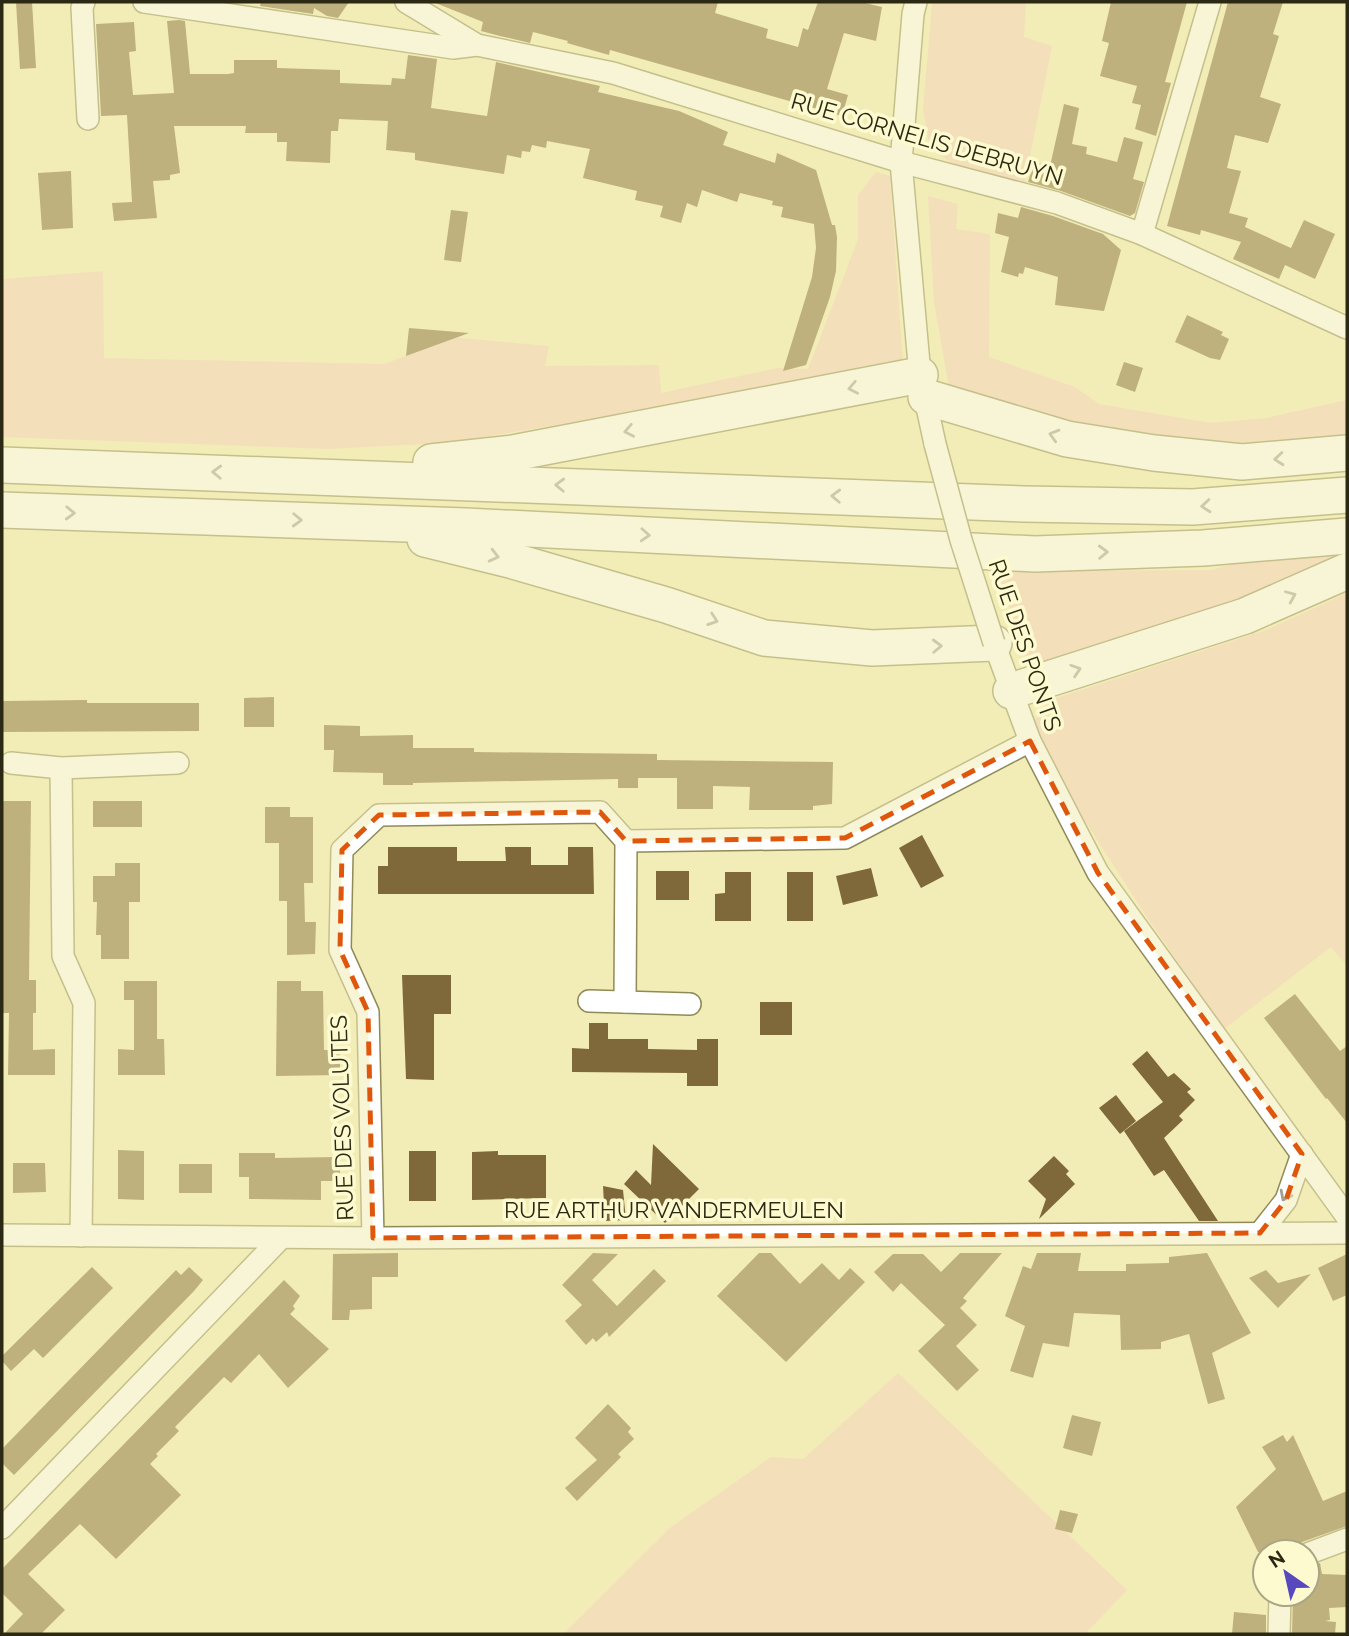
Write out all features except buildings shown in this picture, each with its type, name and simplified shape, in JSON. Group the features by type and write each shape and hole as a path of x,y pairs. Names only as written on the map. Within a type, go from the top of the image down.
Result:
{"highway":[{"path":"310,475 513,453 923,386 1067,439 1154,453 1242,462 1347,453"},
{"path":"2,465 1024,504 1180,507 1347,495"},
{"path":"2,510 357,522 1035,554 1203,548 1347,536"},
{"path":"357,522 510,560 666,604 764,638 872,648 995,643"},
{"path":"1011,691 1245,616 1347,571"}],"street":[{"path":"84,2 82,8 88,119"},
{"name":"RUE CORNELIS DEBRUYN","path":"144,2 453,48 477,45 613,73 901,162 1057,203 1142,234 1347,328"},
{"name":"RUE CORNELIS DEBRUYN","path":"406,2 477,45"},
{"name":"RUE DES PONTS","path":"916,2 901,162 923,386 935,444 961,540 1011,691 1030,741 1098,873 1347,1217"},
{"path":"1142,234 1210,2"},
{"path":"625,1002 626,841 845,838 1030,741"},
{"path":"11,763 61,768 178,763"},
{"path":"61,768 63,956 84,1003 81,1236"},
{"name":"RUE DES VOLUTES","path":"373,1238 369,1012 340,950 342,850 379,815 600,812 626,841"},
{"path":"589,1001 690,1004"},
{"path":"1260,1233 1286,1200 1302,1154"},
{"name":"RUE ARTHUR VANDERMEULEN","path":"2,1236 373,1238 1347,1233"},
{"path":"2,1528 281,1238"},
{"path":"1321,1549 1347,1539"},
{"path":"1279,1634 1280,1608"}],"highlighted area":[{"path":"1030,741 1098,873 1302,1154 1286,1200 1260,1233 373,1238 368,1012 340,950 342,850 379,815 600,812 626,841 845,838"}],"shaded area":[{"path":"932,2 1026,2 1024,37 1052,46 1024,186 955,165 930,149 923,109"},
{"path":"876,172 890,176 903,362 694,403 446,443 328,449 2,437 2,279 103,271 104,358 385,364 451,337 549,346 545,366 659,365 661,393 777,368 808,369 858,239 858,195"},
{"path":"928,196 958,204 956,229 990,234 989,357 1075,387 1099,404 1211,423 1266,418 1347,400 1347,443 1272,453 1105,435 950,393 934,303"},
{"path":"1347,554 1347,569 1067,661 1029,665 999,576 1019,571 1212,570 1241,561"},
{"path":"1347,593 1347,966 1331,947 1224,1029 1085,821 1032,725 1047,701 1266,630"},
{"path":"898,1373 1127,1590 1085,1634 563,1634 671,1527 771,1457 803,1459"}]}
